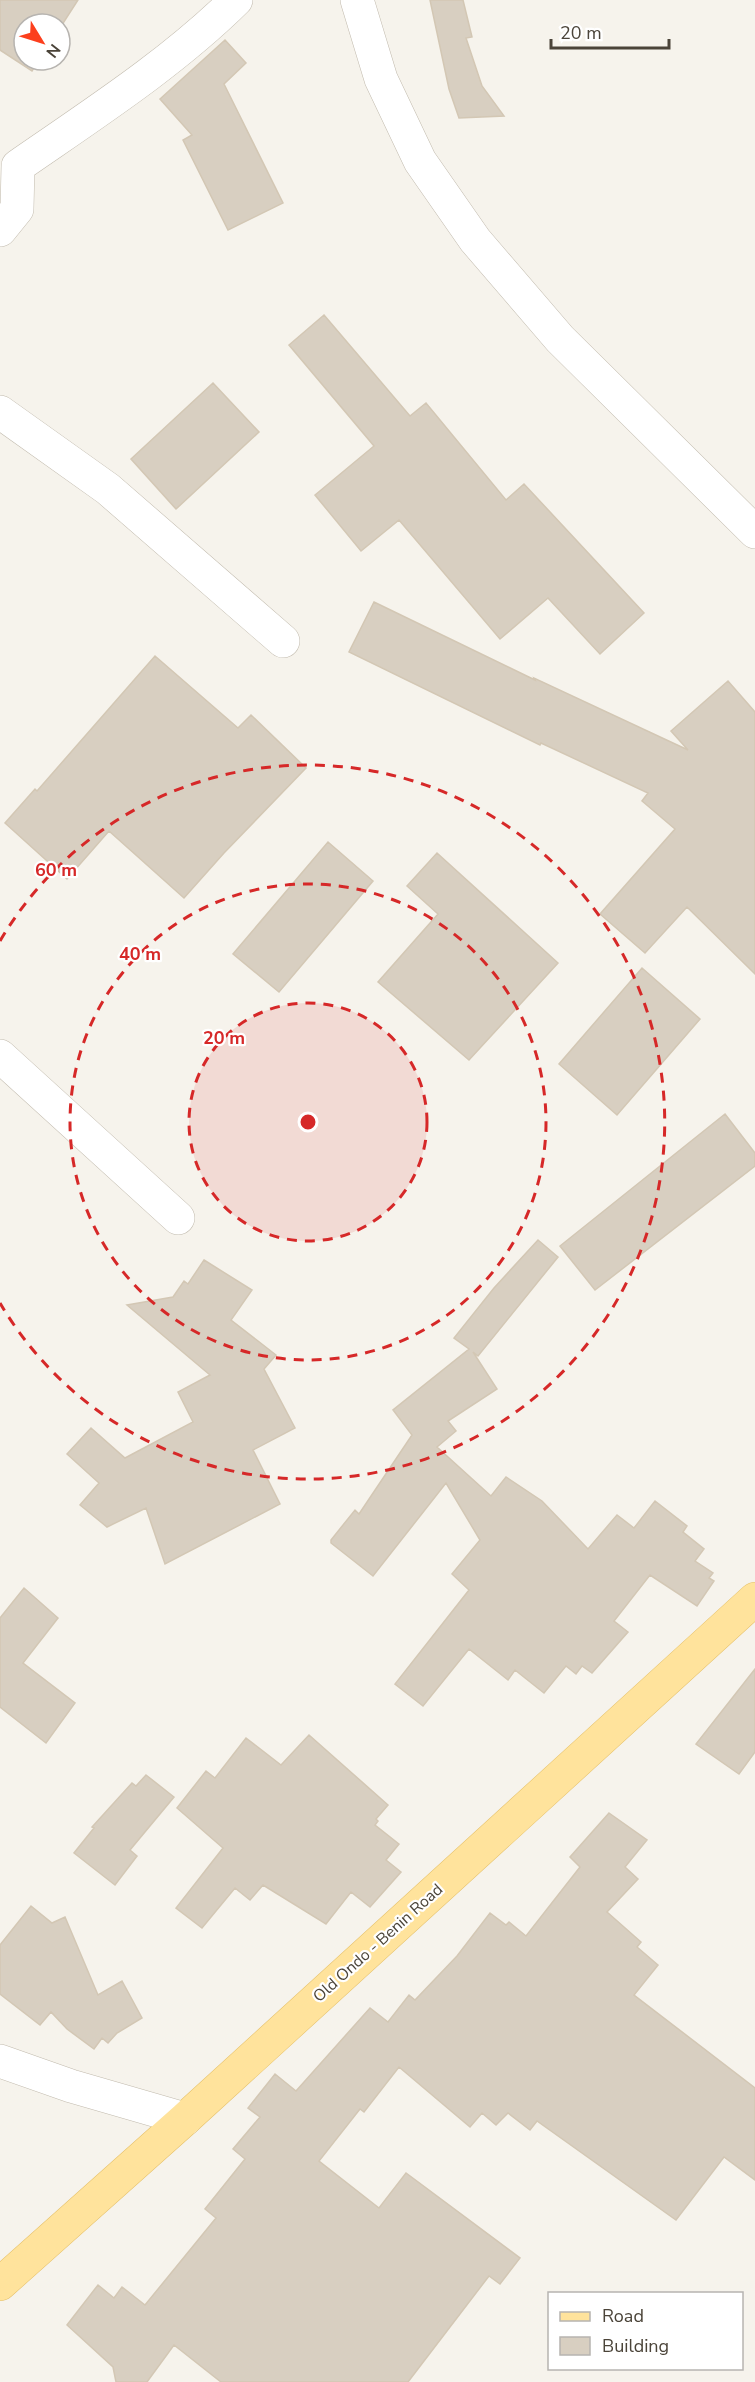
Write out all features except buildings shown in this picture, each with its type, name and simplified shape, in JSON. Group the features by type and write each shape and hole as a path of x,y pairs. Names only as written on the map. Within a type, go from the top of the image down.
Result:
{"main road":[{"name":"Old Ondo - Benin Road","path":"0,2284 185,2119 755,1599"}],"street":[{"path":"0,230 17,209 9,158 168,59 206,30 236,0"},
{"path":"357,0 381,79 420,161 475,240 560,339 755,532"},
{"path":"0,412 108,489 283,641"},
{"path":"0,1056 178,1218"},
{"path":"0,2061 71,2086 185,2119"}]}
